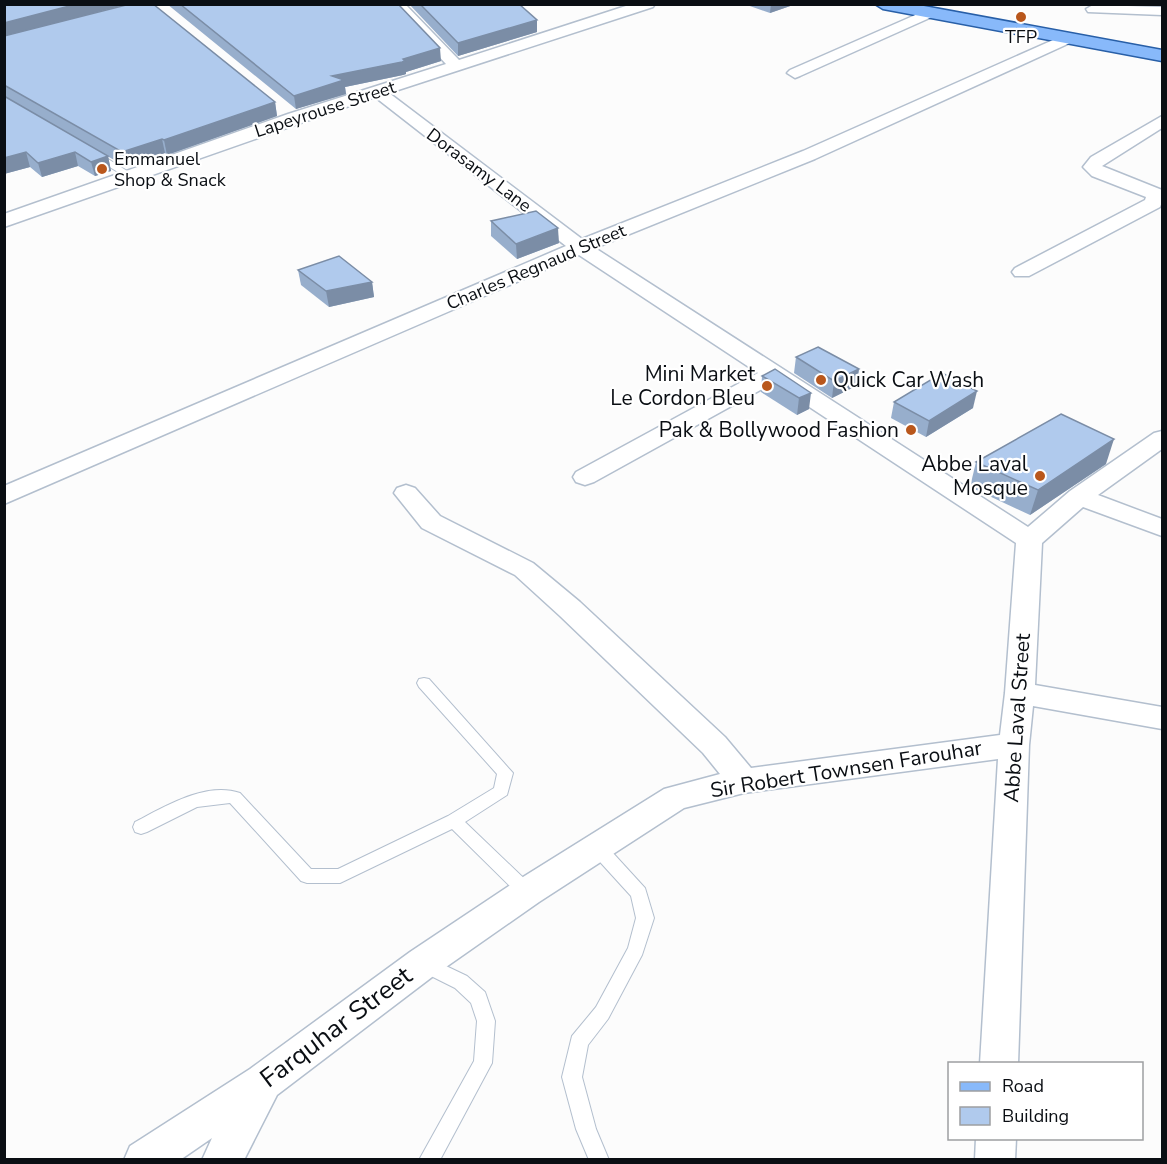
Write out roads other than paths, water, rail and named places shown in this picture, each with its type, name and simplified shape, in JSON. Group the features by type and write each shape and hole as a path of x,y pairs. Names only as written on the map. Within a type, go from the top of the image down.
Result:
{"main road":[{"path":"883,4 1060,33 1162,56"}],"street":[{"path":"397,4 456,65"},
{"name":"Lapeyrouse Street","path":"4,221 294,118 648,4"},
{"path":"1093,9 1162,11"},
{"path":"795,73 929,13"},
{"name":"Charles Regnaud Street","path":"4,496 580,247 808,154 1060,33"},
{"name":"Dorasamy Lane","path":"378,92 580,247 1029,540"},
{"path":"277,104 294,118"},
{"path":"1022,272 1154,203 1156,194 1098,172 1092,167 1097,161 1162,121"},
{"path":"585,477 775,373"},
{"path":"1029,540 1079,497 1162,438"},
{"path":"406,493 431,522 524,570 570,609 714,745 744,781"},
{"path":"1079,497 1162,528"},
{"name":"Abbe Laval Street","path":"999,1062 1014,745 1020,693 1029,540"},
{"path":"1020,693 1162,718"},
{"name":"Sir Robert Townsen Farouhar","path":"527,892 596,846 675,798 744,781 1014,745"},
{"name":"Farquhar Street","path":"144,1160 264,1082 423,963 527,892"},
{"path":"222,1160 264,1082"},
{"path":"995,1160 996,1140"}],"lane":[{"path":"82,147 131,176"},
{"path":"141,827 191,801 213,796 234,797 308,876 340,876 454,821 501,791 505,773 424,683"},
{"path":"454,821 527,892"},
{"path":"596,846 639,893 645,918 636,950 608,1002 579,1042 572,1077 586,1129 599,1160"},
{"path":"423,963 460,982 479,998 486,1021 483,1063 429,1160"}],"place":[{"name":"TFP","path":"1021,17"},
{"name":"Emmanuel Shop & Snack","path":"102,169"},
{"name":"Quick Car Wash","path":"821,380"},
{"name":"Mini Market Le Cordon Bleu","path":"767,386"},
{"name":"Pak & Bollywood Fashion","path":"911,430"},
{"name":"Abbe Laval Mosque","path":"1040,476"}]}
